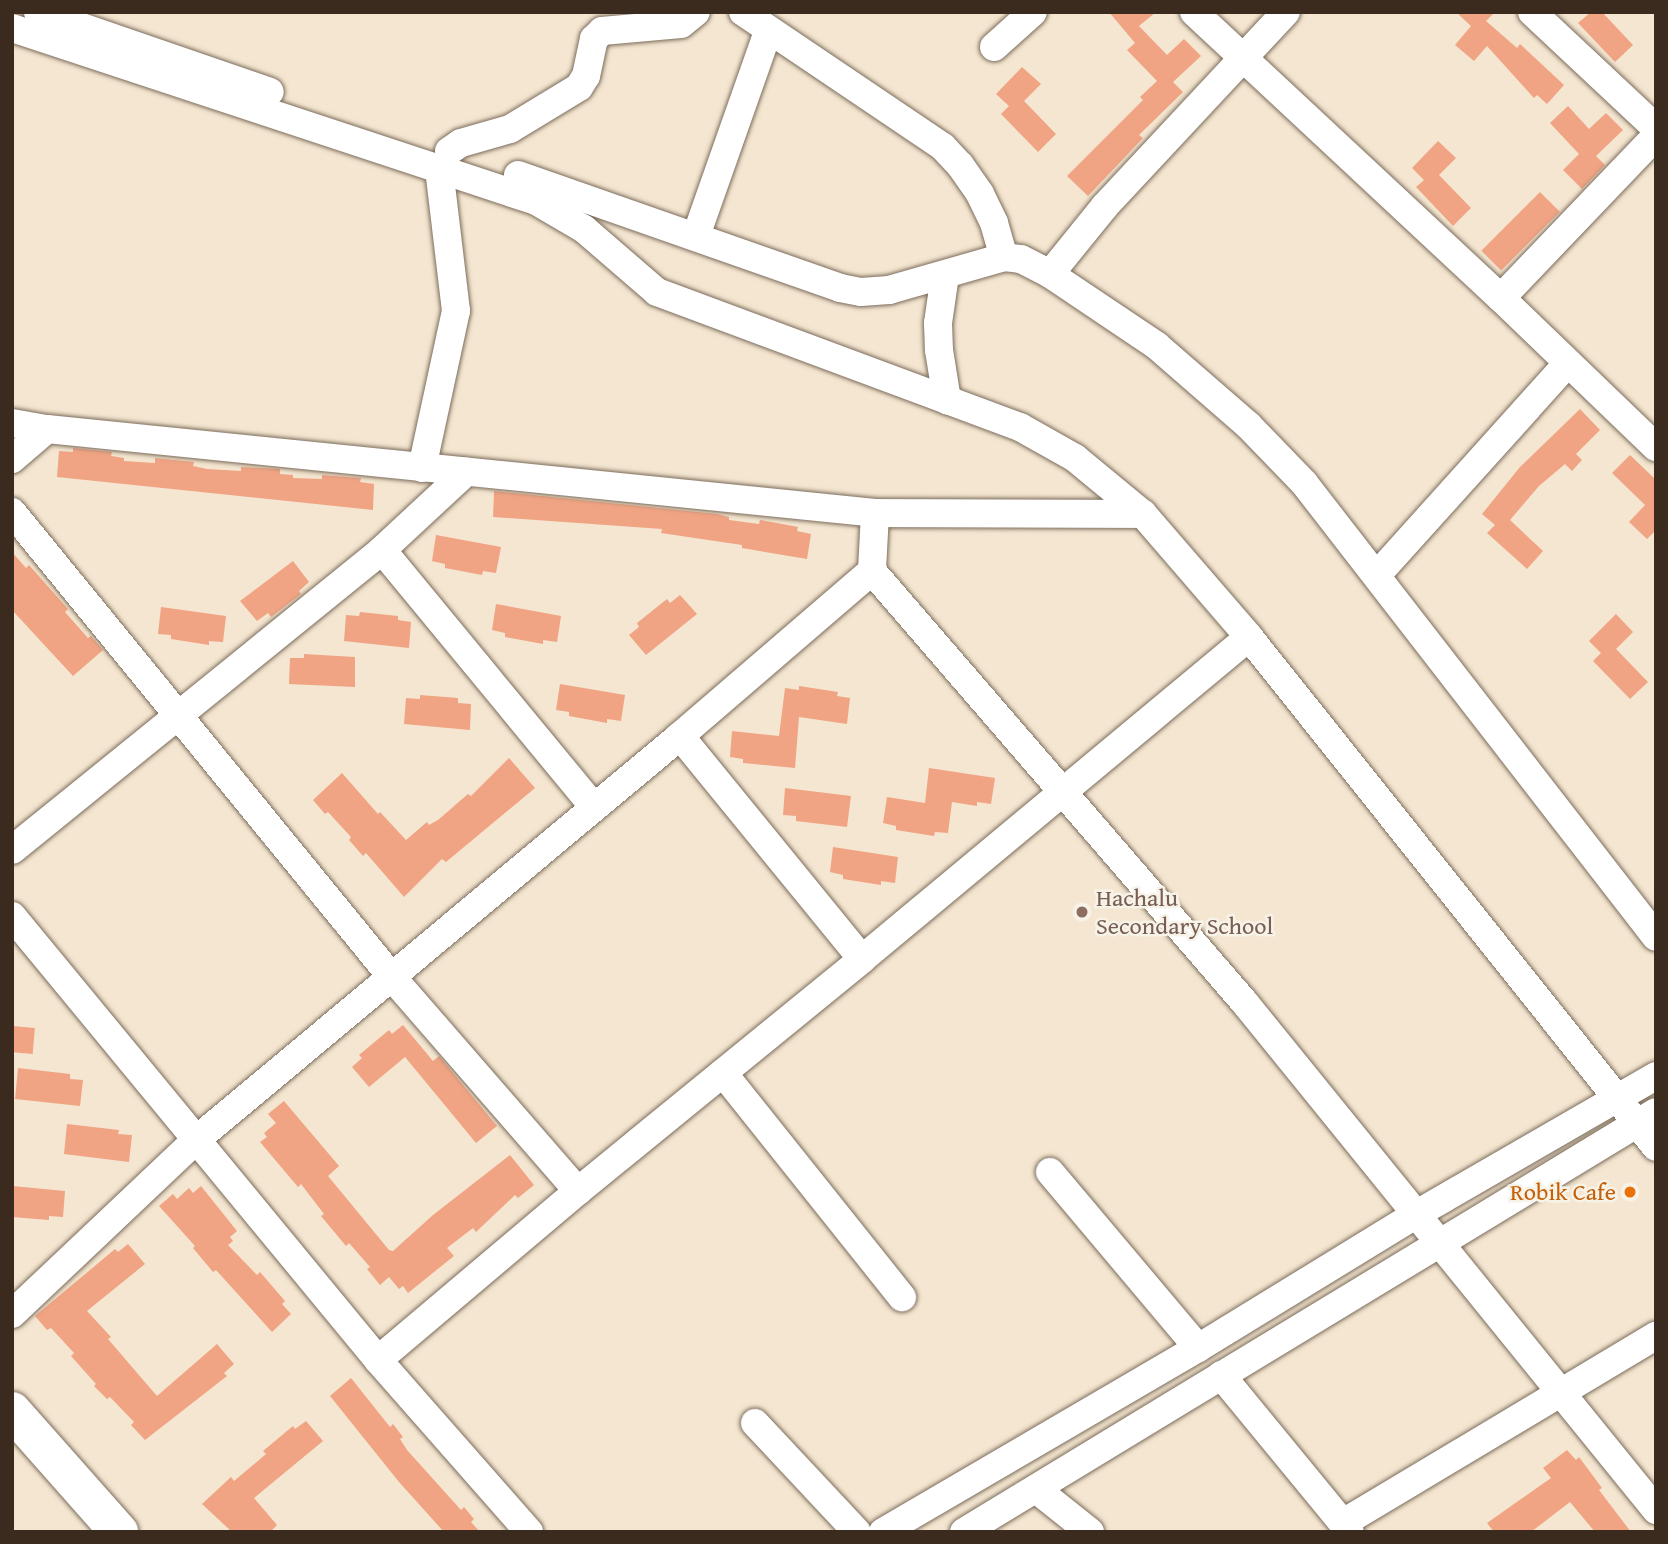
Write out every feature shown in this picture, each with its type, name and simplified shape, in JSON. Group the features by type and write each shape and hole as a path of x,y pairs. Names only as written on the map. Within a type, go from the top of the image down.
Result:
{"highway":[{"path":"12,1412 120,1532"}],"street":[{"path":"38,12 444,160 561,214 584,229 657,292 1020,427 1075,458 1143,514 1249,637 1617,1100 1646,1118 1656,1147"},
{"path":"422,468 456,311 444,160 461,143 509,129 579,87 586,76 594,39 602,32 681,24 696,12"},
{"path":"743,12 943,147 960,165 980,194 994,223 1004,257"},
{"path":"994,47 1034,12"},
{"path":"1194,12 1568,363 1651,435"},
{"path":"1050,274 1105,206 1286,12"},
{"path":"1532,12 1656,128"},
{"path":"12,28 696,236 840,288 860,292 889,290 1004,257 1021,259 1050,274 1157,346 1248,425 1304,483 1654,932"},
{"path":"696,236 768,31"},
{"path":"1501,298 1656,136"},
{"path":"945,275 938,323 947,400"},
{"path":"1377,575 1568,363"},
{"path":"12,422 47,429 422,468 742,497 874,513 1143,514"},
{"path":"12,459 47,429"},
{"path":"12,850 182,716 382,550 466,472"},
{"path":"12,512 182,716 391,976 578,1191"},
{"path":"874,513 872,571 1245,1003 1656,1510"},
{"path":"382,550 594,807"},
{"path":"12,1314 196,1140 680,736 872,571"},
{"path":"378,1360 578,1191 862,960 1249,637"},
{"path":"680,736 862,960"},
{"path":"12,916 378,1360 529,1532"},
{"path":"723,1073 902,1297"},
{"path":"883,1532 1198,1348 1415,1214 1656,1076"},
{"path":"964,1532 1646,1118"},
{"path":"1050,1172 1198,1348"},
{"path":"1221,1375 1346,1527 1559,1393 1656,1336"},
{"path":"755,1423 857,1532"},
{"path":"1036,1489 1090,1532"}],"building":[{"path":"1109,12 1156,12 1139,26 1167,55 1184,39 1201,56 1173,82 1183,92 1139,135 1143,138 1088,196 1067,176 1143,100 1140,97 1157,81 1127,50 1135,43"},
{"path":"1456,12 1495,12 1486,21 1517,48 1520,44 1564,85 1547,104 1537,95 1534,98 1487,46 1474,61 1455,45 1471,26"},
{"path":"1591,12 1602,12 1633,45 1615,62 1578,23"},
{"path":"1022,67 1041,84 1024,101 1056,134 1038,152 1001,114 1009,106 996,94"},
{"path":"1568,106 1589,129 1606,113 1623,130 1596,156 1605,165 1582,189 1563,170 1579,154 1550,123"},
{"path":"1438,141 1456,158 1439,175 1471,208 1453,226 1416,187 1424,180 1412,168"},
{"path":"1540,192 1560,212 1501,270 1481,251"},
{"path":"1580,409 1600,430 1576,454 1582,460 1572,471 1565,464 1539,486 1510,520 1543,551 1527,569 1487,533 1495,525 1482,514 1520,467"},
{"path":"73,448 112,452 111,456 124,458 124,461 155,463 155,458 194,462 193,466 207,469 280,469 280,474 293,475 293,478 322,479 322,475 361,478 360,482 374,484 373,510 57,477 59,451 73,452"},
{"path":"1630,455 1656,480 1656,530 1647,539 1629,522 1645,505 1612,473"},
{"path":"494,491 717,514 729,517 729,520 759,524 760,520 798,527 797,531 811,534 807,559 742,548 742,545 661,533 662,529 493,517"},
{"path":"436,535 501,547 496,573 483,571 482,575 445,568 445,564 432,561"},
{"path":"12,552 26,568 29,565 68,609 65,612 88,638 91,636 103,650 73,676 12,610"},
{"path":"293,561 309,582 299,591 301,594 271,617 268,613 257,621 240,601"},
{"path":"680,595 697,614 646,655 629,635 639,627 637,623 667,599 670,603"},
{"path":"496,604 561,616 557,642 543,640 543,644 505,637 505,633 492,630"},
{"path":"161,607 226,616 223,642 209,641 209,645 171,639 171,635 158,634"},
{"path":"360,612 398,616 398,620 411,622 409,648 344,641 346,615 359,616"},
{"path":"1616,614 1633,632 1616,649 1648,682 1630,699 1593,661 1601,653 1589,641"},
{"path":"304,654 355,657 355,687 289,684 290,658 304,658"},
{"path":"560,684 625,695 621,721 607,719 607,723 569,716 569,712 556,710"},
{"path":"799,686 838,692 837,696 850,698 847,724 799,717 795,768 743,763 743,759 730,757 732,731 779,736 785,688 799,690"},
{"path":"420,695 458,698 458,703 471,704 470,730 404,724 406,698 420,699"},
{"path":"509,758 535,788 446,862 442,859 404,897 366,853 363,856 349,840 351,837 328,812 325,814 313,800 342,773 378,814 380,812 406,840 427,822 429,825 438,820 468,794 471,796"},
{"path":"929,768 995,778 991,804 977,802 977,806 952,802 948,833 935,832 934,836 896,830 896,826 883,823 887,797 925,803"},
{"path":"785,788 851,796 847,827 796,821 796,816 783,815"},
{"path":"833,847 898,857 895,883 881,881 881,885 843,879 843,875 830,872"},
{"path":"403,1025 433,1061 439,1056 497,1126 476,1143 405,1057 369,1087 352,1067 362,1058 359,1055 389,1030 392,1034"},
{"path":"12,1026 35,1028 33,1054 12,1052"},
{"path":"18,1068 70,1074 70,1079 83,1080 80,1106 15,1099"},
{"path":"284,1101 339,1166 328,1176 389,1250 393,1251 433,1215 510,1155 534,1185 518,1198 515,1195 476,1232 473,1228 447,1248 454,1256 408,1293 403,1286 399,1289 389,1277 380,1285 367,1269 370,1267 349,1243 346,1246 321,1216 324,1214 301,1184 298,1187 260,1142 267,1137 264,1133 276,1123 268,1114"},
{"path":"67,1124 119,1130 118,1134 132,1135 129,1162 64,1154"},
{"path":"12,1186 65,1191 63,1217 49,1216 49,1220 12,1217"},
{"path":"201,1186 237,1231 230,1237 233,1241 228,1245 257,1275 260,1272 285,1301 282,1304 291,1314 272,1332 216,1270 213,1272 193,1248 195,1246 159,1206 173,1194 177,1199 189,1188 193,1193"},
{"path":"128,1244 145,1264 87,1311 157,1396 217,1344 234,1364 224,1373 227,1376 145,1440 131,1425 134,1422 110,1397 107,1399 94,1386 96,1384 71,1356 74,1353 51,1328 47,1330 35,1316 115,1249 118,1252"},
{"path":"351,1378 390,1427 393,1424 403,1437 400,1439 407,1450 461,1510 464,1507 474,1519 471,1522 480,1532 444,1532 399,1482 330,1396"},
{"path":"306,1421 323,1441 254,1498 277,1525 270,1532 232,1532 202,1504 231,1477 234,1481 266,1454 263,1451 293,1426 295,1429"},
{"path":"1567,1450 1576,1460 1579,1457 1602,1488 1599,1490 1631,1532 1595,1532 1570,1502 1531,1532 1494,1532 1487,1523 1551,1478 1543,1468"}],"place":[{"name":"Hachalu Secondary School","path":"1082,912"},
{"name":"Robik Cafe","path":"1630,1192"}]}
